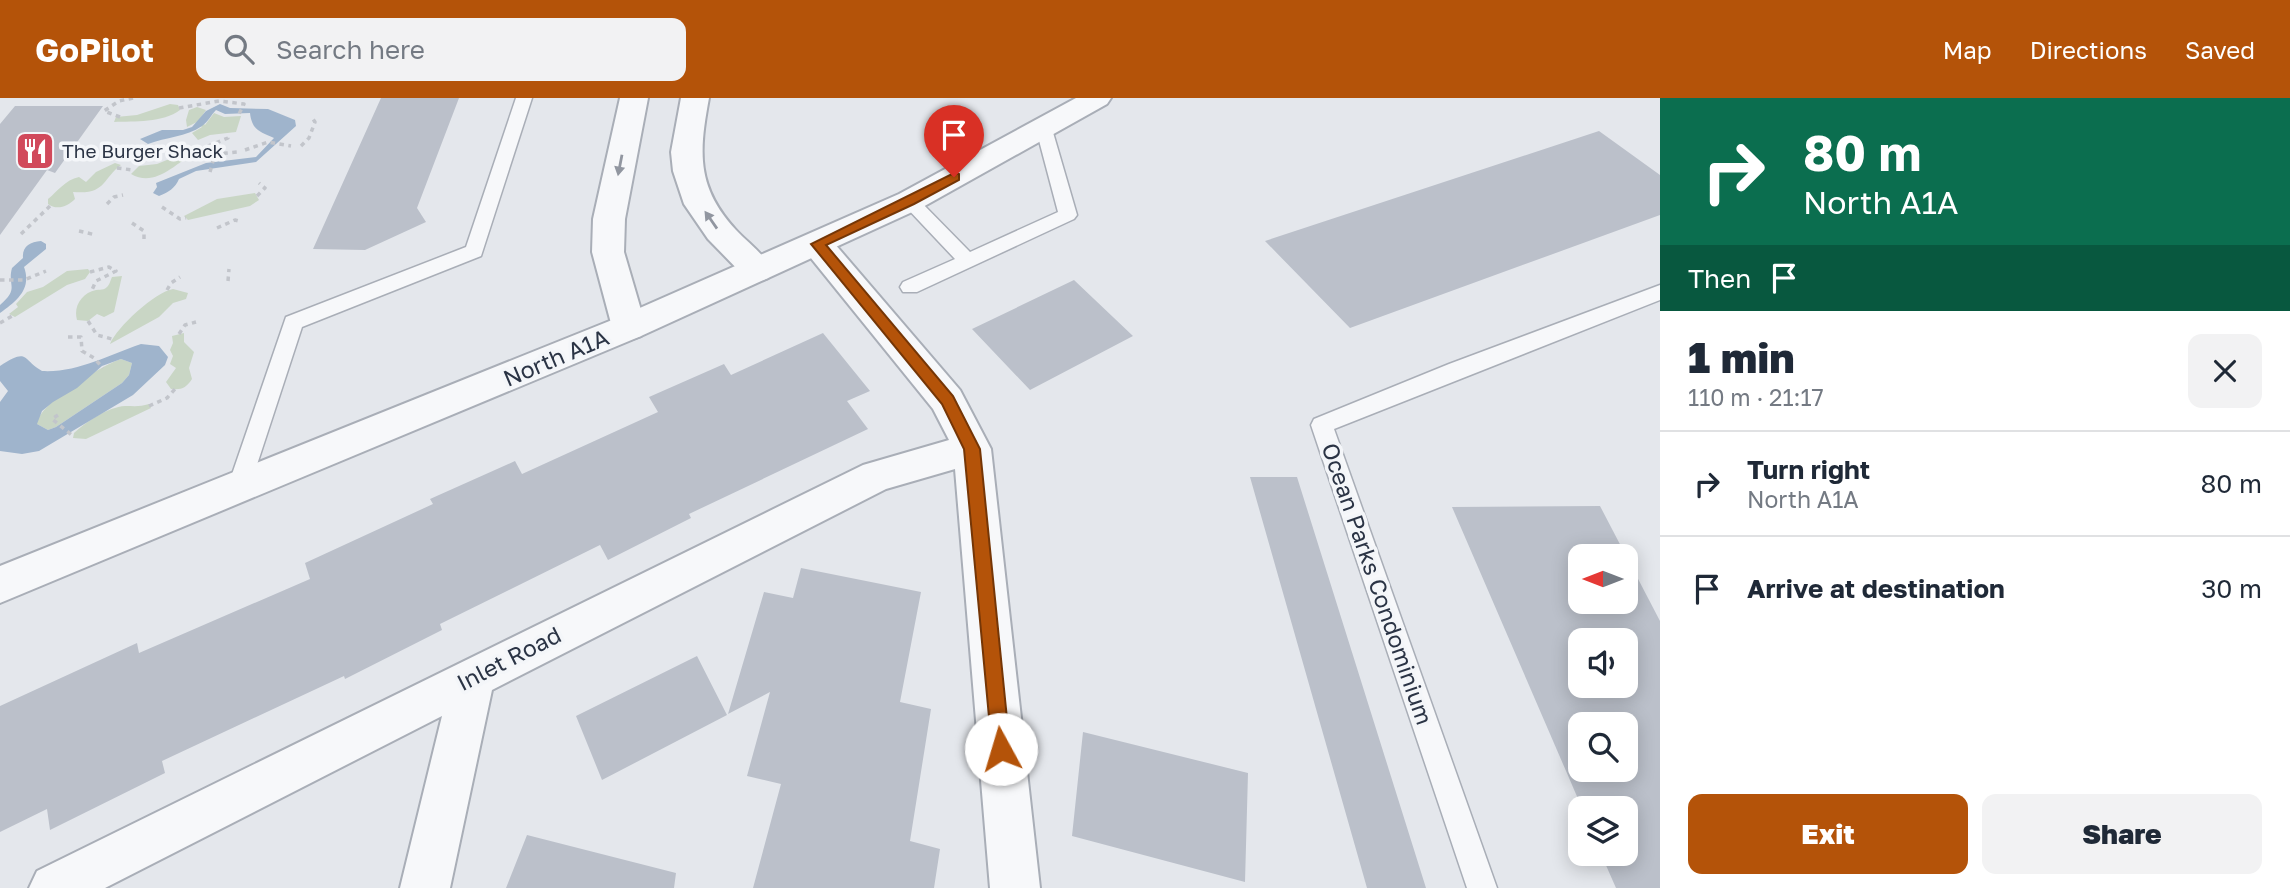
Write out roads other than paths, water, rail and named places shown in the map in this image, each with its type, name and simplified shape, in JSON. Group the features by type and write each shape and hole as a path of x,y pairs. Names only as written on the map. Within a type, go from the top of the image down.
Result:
{"street":[{"path":"629,327 608,252 609,219 634,98"},
{"path":"695,98 686,151 694,195 723,236 757,270"},
{"name":"North A1A","path":"0,585 629,327 817,244 910,201 1097,98"},
{"path":"817,244 947,400 972,449 1015,888"},
{"name":"Inlet Road","path":"54,888 876,476 972,449"},
{"path":"425,888 473,677"}],"lane":[{"path":"239,486 293,322 474,251 524,98"},
{"path":"910,287 1068,215 1044,128"},
{"path":"910,201 968,261"},
{"name":"Ocean Parks Condominium","path":"1482,888 1322,425 1456,370 1660,292"}],"water":[{"path":"220,104 230,108 268,109 295,120 296,126 256,162 196,171 179,179 166,193 159,196 153,193 157,187 156,183 206,163 256,157 274,138 255,127 250,113 225,114 216,110 196,130 148,144 140,139 162,130 192,127 206,111"},
{"path":"41,241 46,244 46,249 24,267 26,282 21,294 0,313 0,305 10,295 12,268 23,258 28,245"},
{"path":"141,344 159,346 168,357 165,365 133,395 39,451 22,454 0,451 0,402 8,391 0,381 0,366 21,356 42,371 68,369","holes":["121,359 132,363 129,375 122,383 56,427 48,430 37,424 42,411 77,388 102,366"]}],"place":[{"name":"The Burger Shack","path":"35,151"}]}
